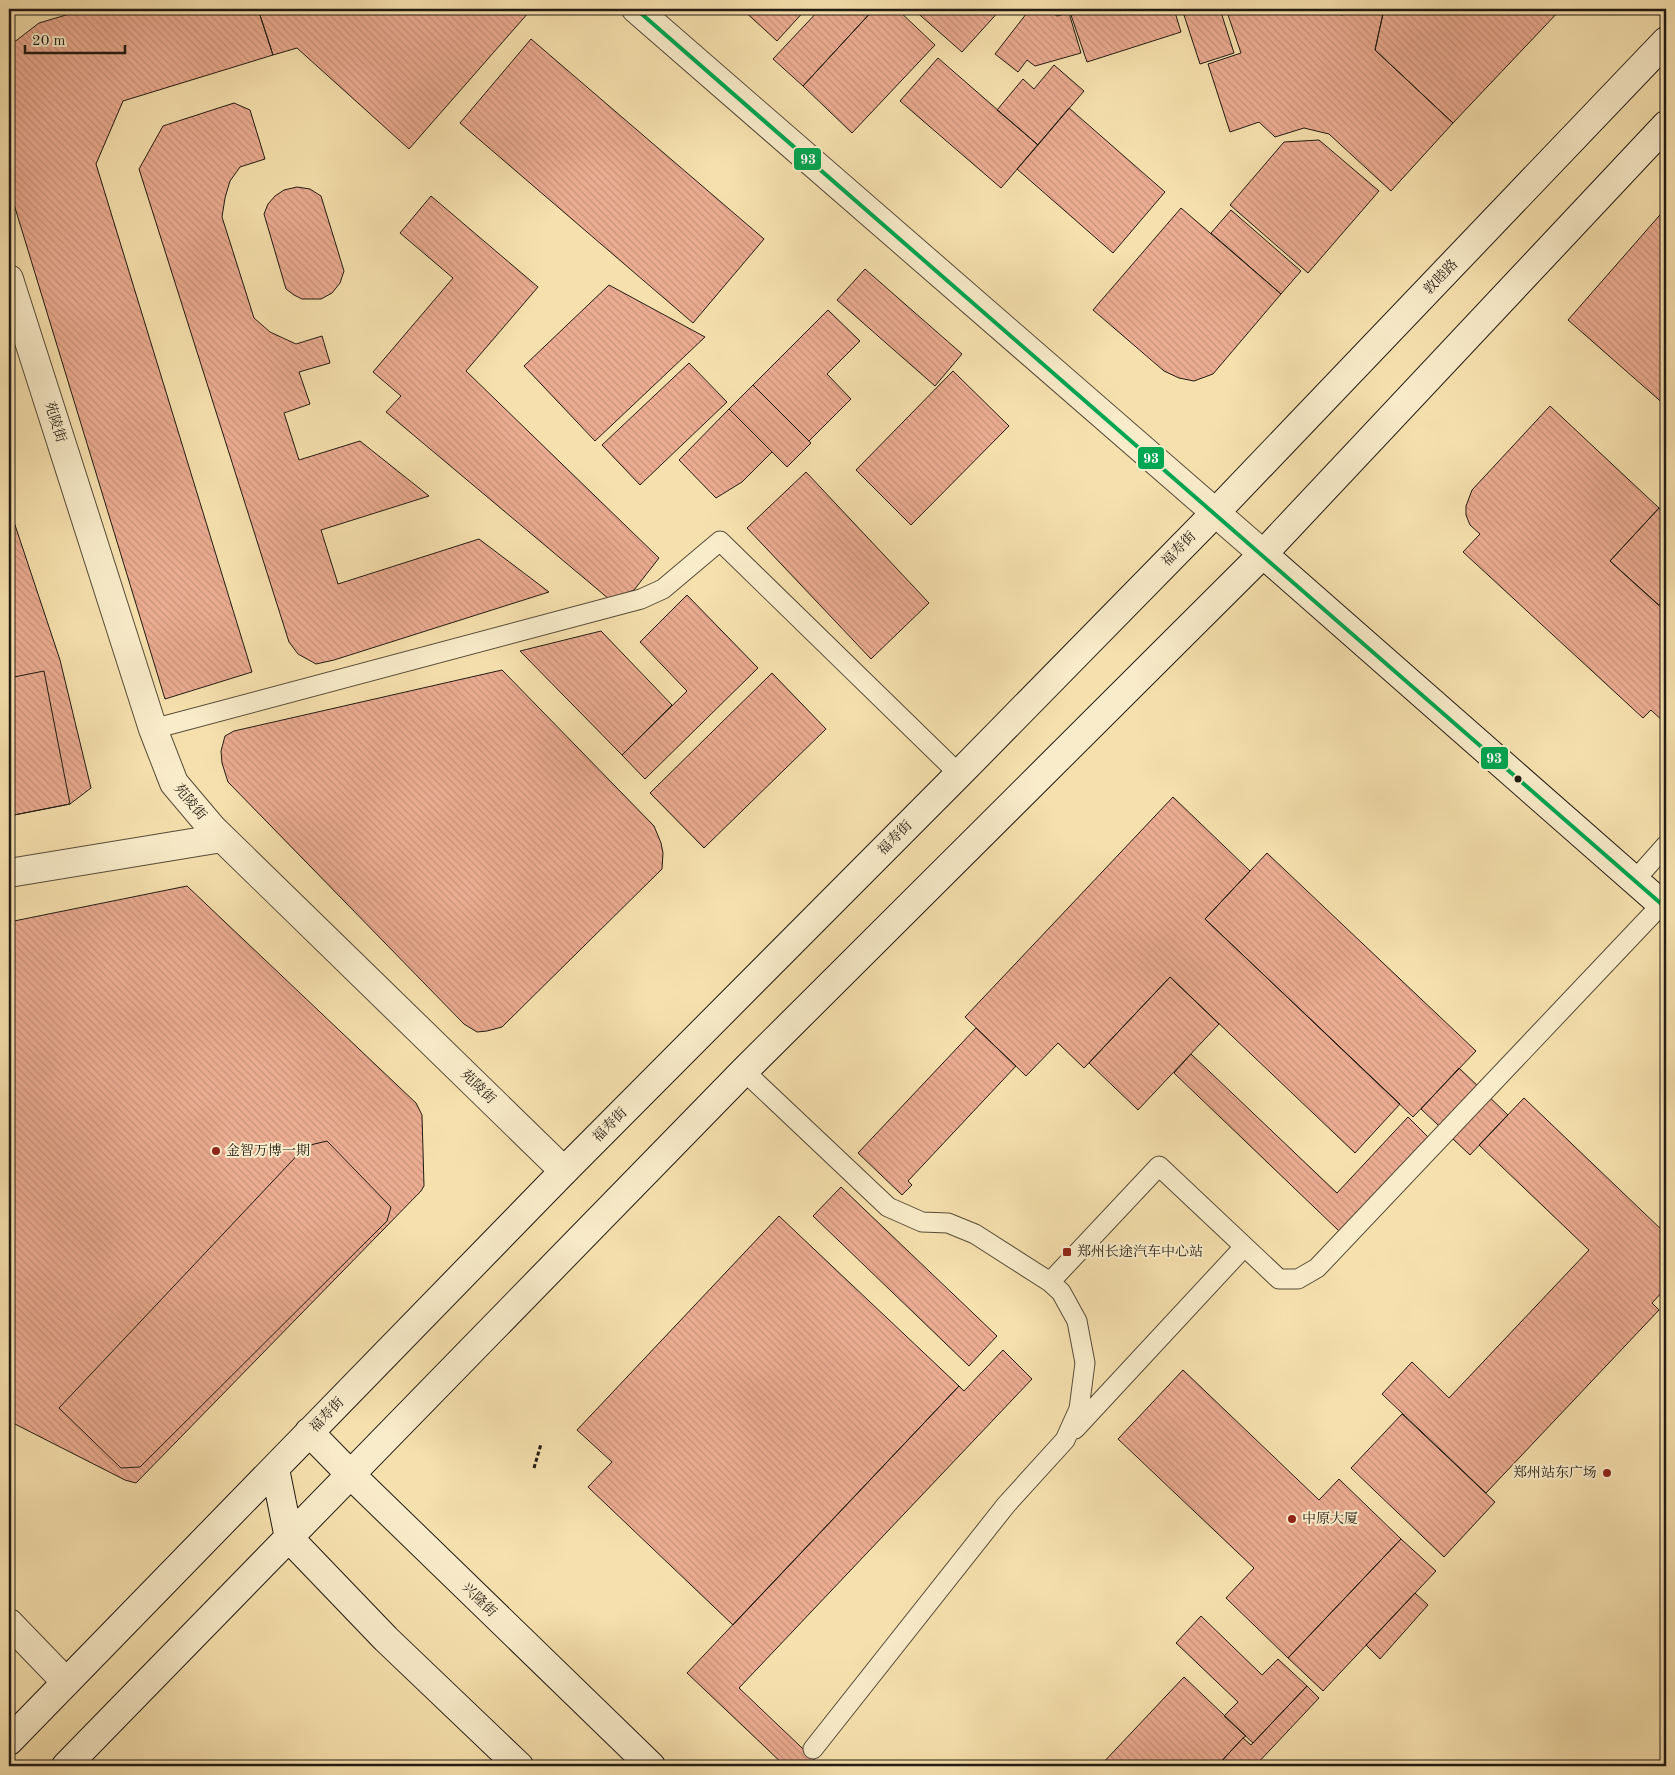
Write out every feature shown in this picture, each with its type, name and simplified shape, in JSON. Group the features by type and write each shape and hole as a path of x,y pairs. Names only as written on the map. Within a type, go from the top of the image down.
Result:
{"main road":[{"path":"636,9 1215,512 1664,906"},
{"name":"敦睦路","path":"1215,512 1666,41"},
{"path":"66,1766 744,1071 1263,554 1666,126"},
{"name":"苑陵街","path":"9,279 153,729 174,783 222,838 564,1171"},
{"name":"福寿街","path":"9,1742 564,1171 959,774 1215,512"},
{"path":"9,873 222,838"},
{"name":"兴隆街","path":"309,1432 651,1766"},
{"path":"275,1470 289,1538 386,1639 518,1766"},
{"path":"9,1624 66,1682"}],"lane":[{"path":"153,729 641,599 663,589 720,541 959,774"},
{"path":"1635,880 1666,844"},
{"path":"1050,1282 1160,1166 1278,1279 1298,1279 1317,1268 1664,906"},
{"path":"744,1071 888,1207 922,1222 948,1223 975,1234 1050,1282 1061,1292 1077,1321 1085,1363 1079,1409 1065,1440"},
{"path":"813,1749 1006,1504 1244,1247"}],"path":[{"path":"534,1468 541,1444"}],"building":[{"path":"86,9 258,9 273,55 123,101 96,164 252,672 165,699 9,188 9,49 13,43 39,23"},
{"path":"258,9 526,9 529,12 409,149 297,48 273,55"},
{"path":"742,9 806,9 777,41"},
{"path":"820,9 874,9 803,86 773,59"},
{"path":"874,9 897,9 935,45 852,133 803,86"},
{"path":"913,9 1001,9 962,52"},
{"path":"1030,9 1046,9 1057,16 1069,13 1081,53 1035,66 1027,60 1018,72 995,54"},
{"path":"1090,9 1174,9 1181,32 1087,62 1071,15"},
{"path":"1182,9 1220,9 1234,53 1200,64"},
{"path":"1226,9 1339,9 1341,15 1362,9 1384,9 1375,50 1453,123 1391,191 1329,134 1304,128 1275,137 1259,122 1230,132 1208,64 1241,53"},
{"path":"1339,9 1362,9 1341,15"},
{"path":"1384,9 1561,9 1453,123 1375,50"},
{"path":"531,39 764,239 693,323 460,123"},
{"path":"938,58 1038,145 1001,188 900,101"},
{"path":"1054,65 1084,91 1038,145 997,110 1023,79 1034,89"},
{"path":"234,103 250,110 265,159 240,167 230,181 222,217 254,318 270,332 296,344 322,336 330,363 299,372 310,404 284,413 299,460 360,441 429,496 321,530 338,584 479,539 549,592 316,664 298,654 289,642 139,169 163,126"},
{"path":"1069,108 1165,192 1113,253 1017,169"},
{"path":"1319,140 1379,191 1308,273 1230,205 1284,142"},
{"path":"297,187 310,189 321,196 344,271 340,283 332,293 321,299 302,299 286,289 264,214 268,204 275,196 284,190"},
{"path":"431,196 538,287 466,371 659,558 634,590 609,599 386,412 401,396 373,372 453,278 400,233"},
{"path":"1181,208 1281,294 1213,374 1194,381 1179,378 1164,371 1093,310"},
{"path":"1666,208 1666,406 1568,320"},
{"path":"1231,210 1301,271 1281,294 1211,233"},
{"path":"865,269 962,354 935,386 837,300"},
{"path":"609,285 705,337 595,441 524,366"},
{"path":"828,310 860,341 827,374 851,399 809,441 753,385"},
{"path":"689,363 727,402 640,485 602,445"},
{"path":"953,371 1009,426 911,525 856,470"},
{"path":"753,385 811,443 787,467 729,409"},
{"path":"1550,406 1659,508 1610,561 1666,612 1666,724 1651,710 1643,718 1463,552 1480,534 1470,525 1466,515 1466,506 1472,490"},
{"path":"729,409 772,452 742,482 716,498 679,460"},
{"path":"806,472 929,603 871,659 747,528"},
{"path":"9,507 60,660 91,788 70,804 9,816"},
{"path":"1659,508 1666,514 1666,597 1659,605 1610,561"},
{"path":"687,595 758,668 645,779 622,755 687,691 640,642"},
{"path":"601,631 672,705 622,755 520,651"},
{"path":"502,670 654,826 663,853 662,869 502,1027 477,1032 464,1024 228,782 222,763 221,751 225,736 234,731"},
{"path":"44,671 70,804 9,816 9,678"},
{"path":"772,673 826,729 704,848 650,793"},
{"path":"1173,797 1250,871 1205,919 1400,1104 1355,1153 1170,977 1084,1068 1058,1043 1026,1076 965,1017"},
{"path":"1267,853 1476,1051 1413,1117 1205,919"},
{"name":"金智万博一期","path":"187,886 416,1103 422,1115 424,1186 136,1483 125,1480 9,1421 9,922"},
{"path":"1170,977 1219,1024 1138,1110 1089,1063"},
{"path":"976,1028 1016,1066 908,1181 912,1185 902,1195 858,1153"},
{"path":"1191,1054 1337,1193 1408,1117 1428,1137 1339,1231 1174,1073"},
{"path":"1459,1068 1508,1115 1470,1155 1421,1109"},
{"path":"1524,1098 1666,1234 1666,1288 1652,1303 1659,1310 1486,1493 1382,1394 1412,1362 1449,1398 1589,1250 1479,1145"},
{"path":"327,1141 391,1207 387,1221 140,1467 121,1468 59,1408 306,1146"},
{"path":"841,1187 997,1336 969,1366 813,1216"},
{"path":"779,1216 959,1386 733,1625 588,1487 612,1462 577,1430"},
{"path":"1003,1350 1032,1379 739,1688 821,1766 785,1766 687,1673 959,1386 964,1391"},
{"name":"中原大厦","path":"1183,1370 1319,1500 1339,1479 1401,1539 1288,1658 1226,1598 1254,1568 1118,1439"},
{"path":"1402,1414 1495,1502 1444,1557 1351,1468"},
{"path":"1401,1539 1436,1571 1323,1691 1288,1658"},
{"path":"1415,1593 1428,1605 1380,1659 1366,1645"},
{"path":"1201,1616 1262,1675 1278,1659 1307,1686 1253,1743 1224,1716 1238,1702 1176,1643"},
{"path":"1184,1677 1246,1736 1217,1766 1100,1766"},
{"path":"1307,1686 1319,1698 1255,1766 1217,1766 1243,1738 1251,1745"}],"transit line":[{"name":"93","path":"636,9 1666,908"}],"place":[{"name":"金智万博一期","path":"216,1151"},
{"name":"郑州长途汽车中心站","path":"1067,1252"},
{"name":"郑州站东广场","path":"1607,1473"},
{"name":"中原大厦","path":"1292,1519"}]}
